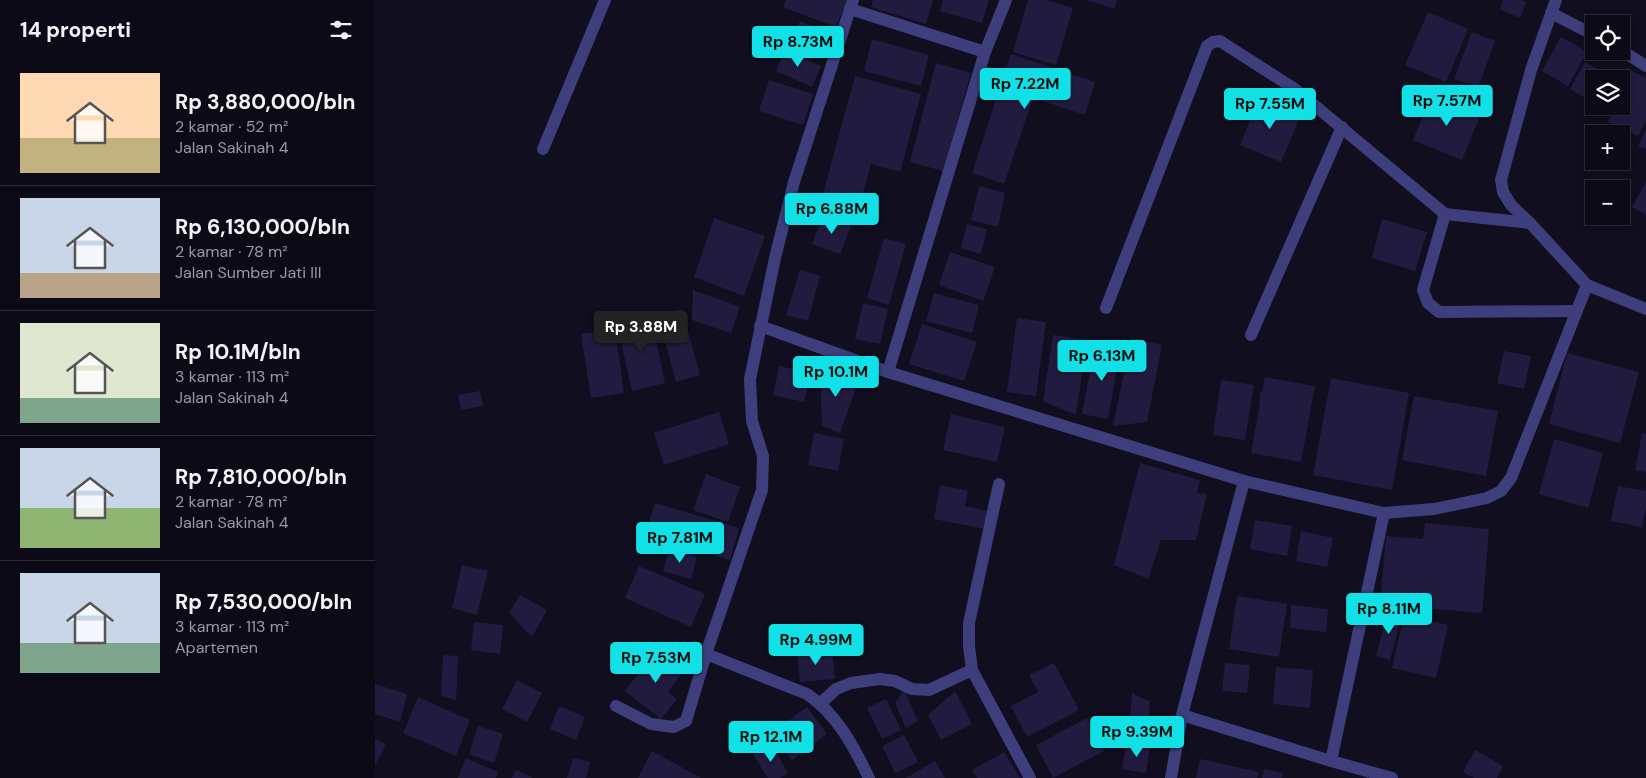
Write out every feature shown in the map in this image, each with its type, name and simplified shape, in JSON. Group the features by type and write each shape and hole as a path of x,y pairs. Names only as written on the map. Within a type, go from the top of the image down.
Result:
{"street":[{"path":"543,149 605,0"},
{"path":"888,372 985,52 1006,0"},
{"path":"1556,0 1531,70 1501,180 1503,192 1511,205 1587,285 1646,309"},
{"path":"616,706 651,724 675,728 686,721 706,654 762,490 763,456 753,422 750,379 760,326 794,182 851,5 985,52"},
{"path":"1551,13 1585,30"},
{"path":"1106,308 1207,46 1213,42 1220,41 1295,89 1445,214 1530,223"},
{"path":"1630,56 1646,66"},
{"path":"1251,335 1342,127"},
{"path":"1445,214 1423,290 1428,303 1439,312 1576,311"},
{"path":"760,326 888,372 1244,481 1384,513 1434,509 1487,498 1501,490 1511,478 1587,285"},
{"path":"1171,778 1182,715 1244,481"},
{"path":"999,484 969,623 969,646 972,670 1030,778"},
{"path":"1331,761 1384,513"},
{"path":"706,654 807,694 821,703 851,743 869,778"},
{"path":"821,703 836,689 851,683 880,679 895,681 912,689 929,690 972,670"},
{"path":"1182,715 1392,778"}],"building":[{"path":"786,0 847,0 836,27 783,7"},
{"path":"873,0 933,0 926,24 871,7"},
{"path":"943,0 989,0 982,23 940,11"},
{"path":"1028,0 1046,0 1073,8 1056,65 1013,52"},
{"path":"1087,0 1117,0 1114,9"},
{"path":"1503,0 1521,0 1526,2 1520,18 1500,9"},
{"path":"1428,12 1468,29 1446,82 1405,65"},
{"path":"800,21 832,35 822,56 791,42"},
{"path":"1472,32 1495,41 1478,87 1454,79"},
{"path":"1561,37 1585,51 1585,56 1568,86 1542,71"},
{"path":"872,39 929,55 921,86 864,71"},
{"path":"785,50 821,66 812,87 776,71"},
{"path":"1011,54 1095,82 1085,115 1033,98 1004,184 972,173"},
{"path":"1585,62 1599,70 1585,70 1585,98 1570,89"},
{"path":"936,63 971,73 943,171 910,162"},
{"path":"1631,71 1646,78 1646,120 1638,136 1630,132 1630,125 1614,125 1608,122 1611,115 1630,115"},
{"path":"855,76 921,94 900,172 871,164 857,215 820,205"},
{"path":"769,80 813,94 803,125 759,111"},
{"path":"1432,93 1481,114 1462,160 1413,140"},
{"path":"1260,97 1301,115 1281,162 1240,145"},
{"path":"1646,129 1646,149 1638,146"},
{"path":"1646,182 1646,215 1632,207"},
{"path":"979,186 1005,193 998,227 971,220"},
{"path":"823,216 851,226 840,254 812,244"},
{"path":"714,218 765,236 744,296 694,277"},
{"path":"1382,219 1427,232 1415,271 1372,258"},
{"path":"967,224 987,229 981,254 961,248"},
{"path":"884,238 906,244 889,305 867,298"},
{"path":"950,252 995,267 983,301 939,285"},
{"path":"800,270 820,276 808,321 786,315"},
{"path":"693,290 740,307 731,333 692,320"},
{"path":"934,293 979,305 972,333 926,321"},
{"path":"863,303 888,309 880,344 855,339"},
{"path":"682,309 700,375 676,382 658,315"},
{"path":"651,316 665,383 632,391 617,324"},
{"path":"1017,318 1046,322 1036,396 1007,392"},
{"path":"922,324 977,342 964,381 909,364"},
{"path":"615,329 624,393 591,398 581,334"},
{"path":"1053,335 1087,340 1076,415 1043,401"},
{"path":"1131,338 1162,345 1147,422 1113,426"},
{"path":"1121,345 1108,419 1082,414 1094,350"},
{"path":"1504,351 1531,356 1524,389 1497,383"},
{"path":"1567,353 1639,372 1620,443 1549,424"},
{"path":"779,366 811,373 804,402 773,395"},
{"path":"820,367 859,380 840,433 822,426"},
{"path":"1265,377 1315,386 1301,462 1251,453 1260,392 1262,392"},
{"path":"1331,378 1409,393 1392,490 1313,475"},
{"path":"1221,380 1254,385 1245,440 1213,435"},
{"path":"480,391 483,406 461,410 458,395"},
{"path":"1414,396 1498,411 1486,476 1402,460"},
{"path":"719,412 729,444 664,465 654,433"},
{"path":"951,414 1005,427 997,462 943,450"},
{"path":"814,433 844,439 838,471 808,465"},
{"path":"1642,433 1646,434 1646,472 1635,470"},
{"path":"1554,439 1603,453 1588,508 1539,494"},
{"path":"1140,463 1200,480 1197,493 1207,494 1196,540 1161,540 1148,579 1114,565"},
{"path":"706,474 740,487 728,522 693,510"},
{"path":"940,485 968,491 965,506 988,511 984,529 934,519"},
{"path":"1618,486 1646,491 1646,507 1642,527 1611,521"},
{"path":"655,503 739,528 730,560 645,535"},
{"path":"1255,520 1292,526 1287,556 1250,549"},
{"path":"1425,523 1489,529 1482,613 1380,604 1386,536 1423,539"},
{"path":"1301,531 1333,538 1327,567 1296,561"},
{"path":"670,548 697,557 691,579 663,571"},
{"path":"462,565 488,571 477,615 452,608"},
{"path":"639,566 705,594 691,627 625,598"},
{"path":"520,595 547,610 532,637 509,613"},
{"path":"1237,596 1287,604 1279,657 1229,649"},
{"path":"1291,605 1328,609 1326,632 1290,628"},
{"path":"1388,611 1402,614 1390,660 1376,656"},
{"path":"1404,615 1448,625 1436,678 1392,668"},
{"path":"474,622 503,625 500,654 471,650"},
{"path":"658,648 685,669 668,692 677,699 661,719 625,691"},
{"path":"832,650 835,679 800,682 797,653"},
{"path":"443,655 458,656 456,701 441,695"},
{"path":"1054,663 1079,710 1027,737 1011,706 1038,692 1029,675"},
{"path":"1225,663 1250,665 1247,693 1222,691"},
{"path":"1276,667 1313,670 1310,708 1273,704"},
{"path":"517,680 542,693 527,722 502,709"},
{"path":"375,684 407,694 400,722 375,714"},
{"path":"904,690 918,721 906,728 895,703"},
{"path":"955,691 972,724 941,740 928,715"},
{"path":"1132,693 1150,702 1147,731 1129,729"},
{"path":"418,697 470,720 456,756 403,733"},
{"path":"886,699 901,730 882,739 867,708"},
{"path":"559,706 585,717 576,740 550,729"},
{"path":"807,707 827,734 792,760 772,733"},
{"path":"1087,718 1104,751 1053,778 1036,745"},
{"path":"478,726 503,734 494,763 469,754"},
{"path":"904,735 918,762 895,773 882,746"},
{"path":"375,738 386,744 375,766"},
{"path":"1151,740 1146,773 1122,769 1126,748"},
{"path":"771,744 788,773 780,778 768,778 753,754"},
{"path":"1475,750 1503,766 1497,778 1474,778 1463,772"},
{"path":"652,751 701,778 638,778"},
{"path":"1004,752 1020,778 977,778 972,770"},
{"path":"466,758 498,772 496,778 458,778"},
{"path":"573,758 590,762 586,778 567,778"},
{"path":"1200,759 1259,772 1257,778 1196,778"},
{"path":"935,761 945,778 906,778"},
{"path":"1264,769 1283,773 1282,778 1262,778"},
{"path":"516,770 533,778 512,778"}]}
